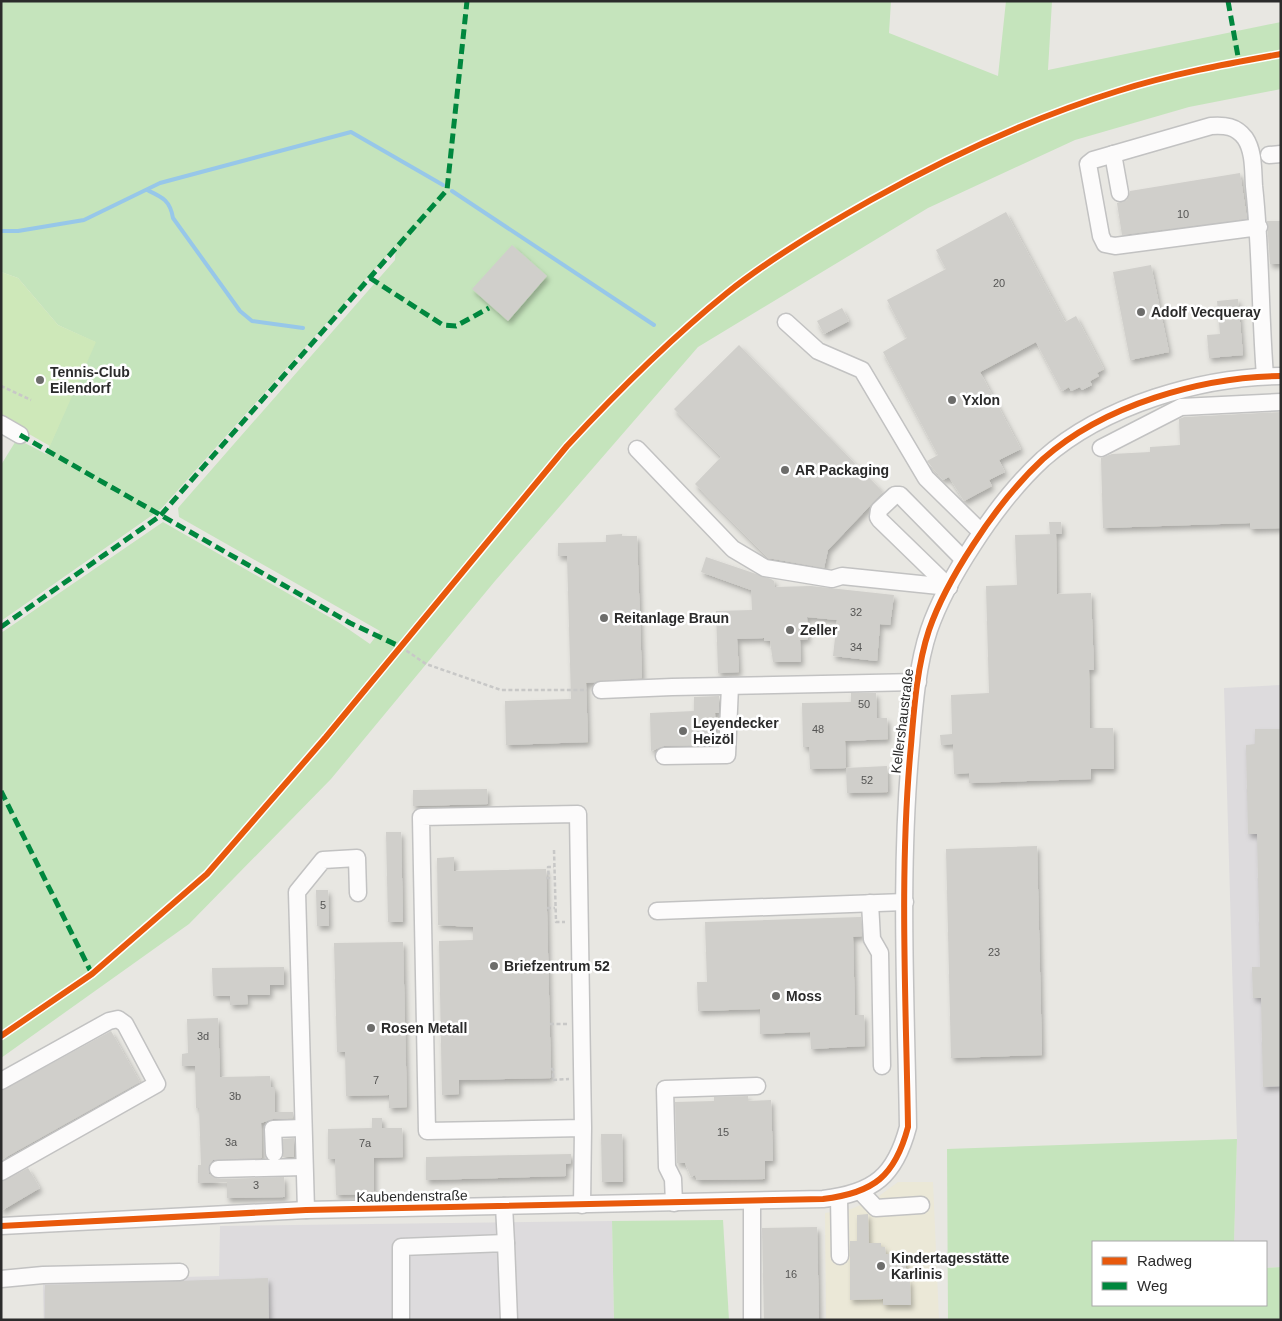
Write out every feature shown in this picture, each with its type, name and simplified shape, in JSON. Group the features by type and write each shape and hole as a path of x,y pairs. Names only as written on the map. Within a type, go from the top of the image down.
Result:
{"street":[{"path":"1259,227 1115,246 1105,244 1087,166 1093,160 1211,126 1226,125 1236,129 1245,139 1250,152 1251,205 1259,227 1273,376"},
{"path":"1113,154 1120,193"},
{"path":"786,322 818,351 862,370 926,478 981,532"},
{"name":"Kellershaustraße","path":"831,1198 870,1187 888,1172 901,1152 908,1127 905,902 906,796 918,682 929,631 964,559 981,532 1015,488 1045,458 1089,427 1167,393 1273,376"},
{"path":"1101,448 1181,407 1281,402"},
{"path":"1112,416 1123,436"},
{"path":"1,424 20,435"},
{"path":"637,449 733,549 765,568 832,579 842,576 949,587"},
{"path":"949,587 880,520 878,517 879,510 894,495 900,495 964,559"},
{"name":"Kellershaustraße","path":"601,690 918,682"},
{"path":"664,756 727,755 730,686"},
{"path":"582,1205 584,1128 578,814 421,817 426,1131 584,1128"},
{"path":"306,1210 297,892 323,860 356,858 358,892"},
{"path":"658,911 905,902"},
{"path":"870,904 872,939 880,953 882,1066"},
{"path":"1,1081 109,1022 118,1019 125,1024 157,1084 1,1172"},
{"path":"674,1203 673,1178 667,1168 665,1089 756,1086"},
{"path":"274,1153 273,1129 303,1128"},
{"path":"218,1169 304,1167"},
{"path":"860,1191 876,1208 921,1205"},
{"path":"831,1198 840,1256"},
{"name":"Kaubendenstraße","path":"1,1226 306,1210 831,1198"},
{"path":"752,1201 752,1320"},
{"path":"504,1206 510,1320"},
{"path":"401,1320 401,1246 506,1243"},
{"path":"1,1279 43,1275 180,1272"}],"path":[{"path":"1,386 31,400"},
{"path":"401,648 426,664 500,690 601,690"},
{"path":"554,850 556,922 580,921"},
{"path":"546,878 548,878 548,867 554,867"},
{"path":"547,908 555,908"},
{"path":"551,1069 553,1069 553,1080 583,1079"}],"shaded area":[{"path":"1281,685 1281,1267 1267,1268 1267,1241 1234,1241 1237,1138 1224,688"},
{"name":"Kindertagesstätte Karlinis","path":"898,1182 933,1182 939,1320 826,1320 825,1213 851,1209 875,1199"},
{"path":"612,1221 614,1320 44,1320 43,1281 219,1276 220,1226"}],"green space":[{"path":"1,1 891,1 889,33 998,76 1006,1 1052,1 1048,70 1281,22 1281,89 1189,107 1075,140 928,208 698,347 495,581 331,779 189,924 1,1058 1,633 163,522 338,622 370,644 380,631 179,517 178,508 395,260 396,245 161,509 1,621 1,465 17,439 46,454 95,342 58,325 18,278 1,272"},
{"name":"Tennis-Club Eilendorf","path":"1,272 18,278 58,325 96,342 50,446 1,418"},
{"path":"1237,1139 1234,1241 1092,1241 1092,1306 1267,1306 1267,1268 1281,1267 1281,1320 948,1320 947,1149"},
{"path":"723,1220 729,1320 614,1320 612,1221"}],"building":[{"path":"1240,173 1247,219 1122,235 1117,203 1127,200 1130,191"},
{"path":"1006,212 1065,322 1076,316 1104,369 1097,373 1099,376 1090,381 1092,385 1082,390 1080,387 1071,391 1069,387 1062,391 1036,342 980,372 1021,449 999,460 1005,472 989,480 992,486 964,501 949,477 943,480 927,461 938,455 883,352 907,338 887,300 946,269 936,250"},
{"path":"1267,221 1281,221 1281,264 1270,264"},
{"path":"512,245 547,276 508,321 472,289"},
{"name":"Adolf Vecqueray","path":"1151,265 1169,352 1130,360 1113,272"},
{"path":"1238,299 1243,355 1209,358 1207,335 1220,334 1217,301"},
{"path":"842,308 849,321 824,334 817,321"},
{"name":"AR Packaging","path":"739,345 883,492 828,550 824,568 768,558 695,484 721,457 674,409"},
{"path":"1281,412 1281,528 1250,529 1250,523 1103,528 1101,458 1112,454 1150,452 1150,447 1180,445 1179,419 1184,417"},
{"path":"1049,522 1061,522 1062,534 1050,534"},
{"name":"Reitanlage Braun","path":"622,534 622,536 637,536 642,678 586,683 588,742 506,745 505,701 571,699 567,556 558,556 558,543 606,542 606,535"},
{"path":"1056,534 1057,594 1091,593 1094,670 1089,670 1090,728 1113,728 1114,769 1091,769 1091,779 969,783 969,773 954,774 953,744 941,745 940,735 952,734 951,695 989,693 986,586 1017,585 1015,535"},
{"path":"706,557 771,579 774,581 775,587 811,586 894,595 890,625 880,624 877,661 833,656 837,620 807,617 808,639 800,640 801,662 773,662 770,641 764,641 764,638 737,639 739,672 718,673 716,611 752,610 751,590 701,572"},
{"path":"851,693 876,693 877,718 887,718 888,739 845,741 846,768 810,769 809,747 803,747 802,703 851,702"},
{"name":"Leyendecker Heizöl","path":"719,696 719,713 715,713 716,745 664,746 651,751 650,713 694,711 694,697"},
{"path":"1255,729 1281,729 1281,1086 1263,1087 1261,998 1253,998 1252,967 1260,967 1257,834 1248,834 1246,745 1255,744"},
{"path":"887,766 888,792 847,793 846,768"},
{"path":"487,789 488,804 413,806 413,790"},
{"path":"386,832 401,832 403,922 388,922"},
{"path":"1037,846 1042,1055 951,1058 946,849"},
{"name":"Briefzentrum 52","path":"454,857 454,871 546,869 551,1078 459,1080 459,1094 442,1095 439,941 473,940 473,927 438,925 437,858"},
{"path":"316,890 328,890 329,926 317,926"},
{"name":"Moss","path":"861,917 862,936 853,937 855,1015 864,1015 865,1046 811,1049 810,1032 760,1034 760,1009 698,1011 697,982 707,982 705,922"},
{"path":"403,942 407,1107 389,1108 389,1095 346,1096 345,1052 337,1052 334,943"},
{"path":"284,967 284,985 270,985 270,995 247,995 248,1004 230,1005 230,996 213,996 212,968"},
{"path":"218,1018 220,1077 270,1076 271,1087 275,1087 275,1112 293,1112 293,1118 273,1119 261,1123 262,1158 213,1160 209,1165 209,1174 218,1179 284,1177 285,1197 227,1198 227,1182 198,1183 198,1165 201,1165 199,1108 196,1108 195,1066 182,1066 182,1054 188,1053 187,1019"},
{"path":"111,1031 140,1082 1,1160 1,1091"},
{"path":"748,1096 748,1101 771,1100 773,1161 765,1161 765,1179 697,1180 695,1175 691,1177 685,1163 677,1163 675,1102 714,1101 714,1097"},
{"path":"372,1118 382,1118 382,1128 402,1128 403,1157 374,1158 374,1194 336,1195 335,1159 328,1159 328,1129 372,1128"},
{"path":"601,1134 622,1134 623,1182 602,1182"},
{"path":"294,1138 294,1157 283,1157 283,1139"},
{"path":"571,1154 571,1163 566,1164 566,1176 426,1180 426,1157"},
{"path":"28,1168 40,1188 1,1211 1,1182"},
{"path":"868,1214 869,1243 881,1243 881,1247 885,1247 886,1254 906,1254 906,1280 910,1280 911,1305 883,1305 883,1299 850,1300 850,1241 857,1241 857,1215"},
{"path":"817,1227 819,1320 764,1320 762,1228"},
{"path":"268,1278 269,1320 45,1320 45,1285"}],"waterway":[{"path":"1,231 18,231 84,220 160,183 351,132 443,185"},
{"path":"147,190 161,197 167,203 173,218 240,311 252,321 303,328"},
{"path":"452,191 654,325"}],"marked path":[{"path":"1,627 160,516 447,190 467,1"},
{"path":"1228,1 1239,62"},
{"path":"370,278 443,325 456,326 489,308"},
{"path":"20,435 350,623 401,647"},
{"path":"1,791 92,974"}],"cycle path":[{"path":"1,1036 92,974 207,874 326,737 567,446 665,347 727,293 761,268 834,221 931,168 991,139 1054,113 1158,79 1281,54"},
{"path":"1,1226 306,1210 823,1199 841,1196 869,1187 889,1170 903,1144 908,1127 904,936 907,792 913,716 919,672 929,630 943,597 973,545 1005,500 1043,459 1067,440 1095,423 1124,409 1187,388 1250,378 1281,376"}],"place":[{"name":"Adolf Vecqueray","path":"1141,312"},
{"name":"Tennis-Club Eilendorf","path":"40,380"},
{"name":"Yxlon","path":"952,400"},
{"name":"AR Packaging","path":"785,470"},
{"name":"Reitanlage Braun","path":"604,618"},
{"name":"Zeller","path":"790,630"},
{"name":"Leyendecker Heizöl","path":"683,731"},
{"name":"Briefzentrum 52","path":"494,966"},
{"name":"Moss","path":"776,996"},
{"name":"Rosen Metall","path":"371,1028"},
{"name":"Kindertagesstätte Karlinis","path":"881,1266"}]}
